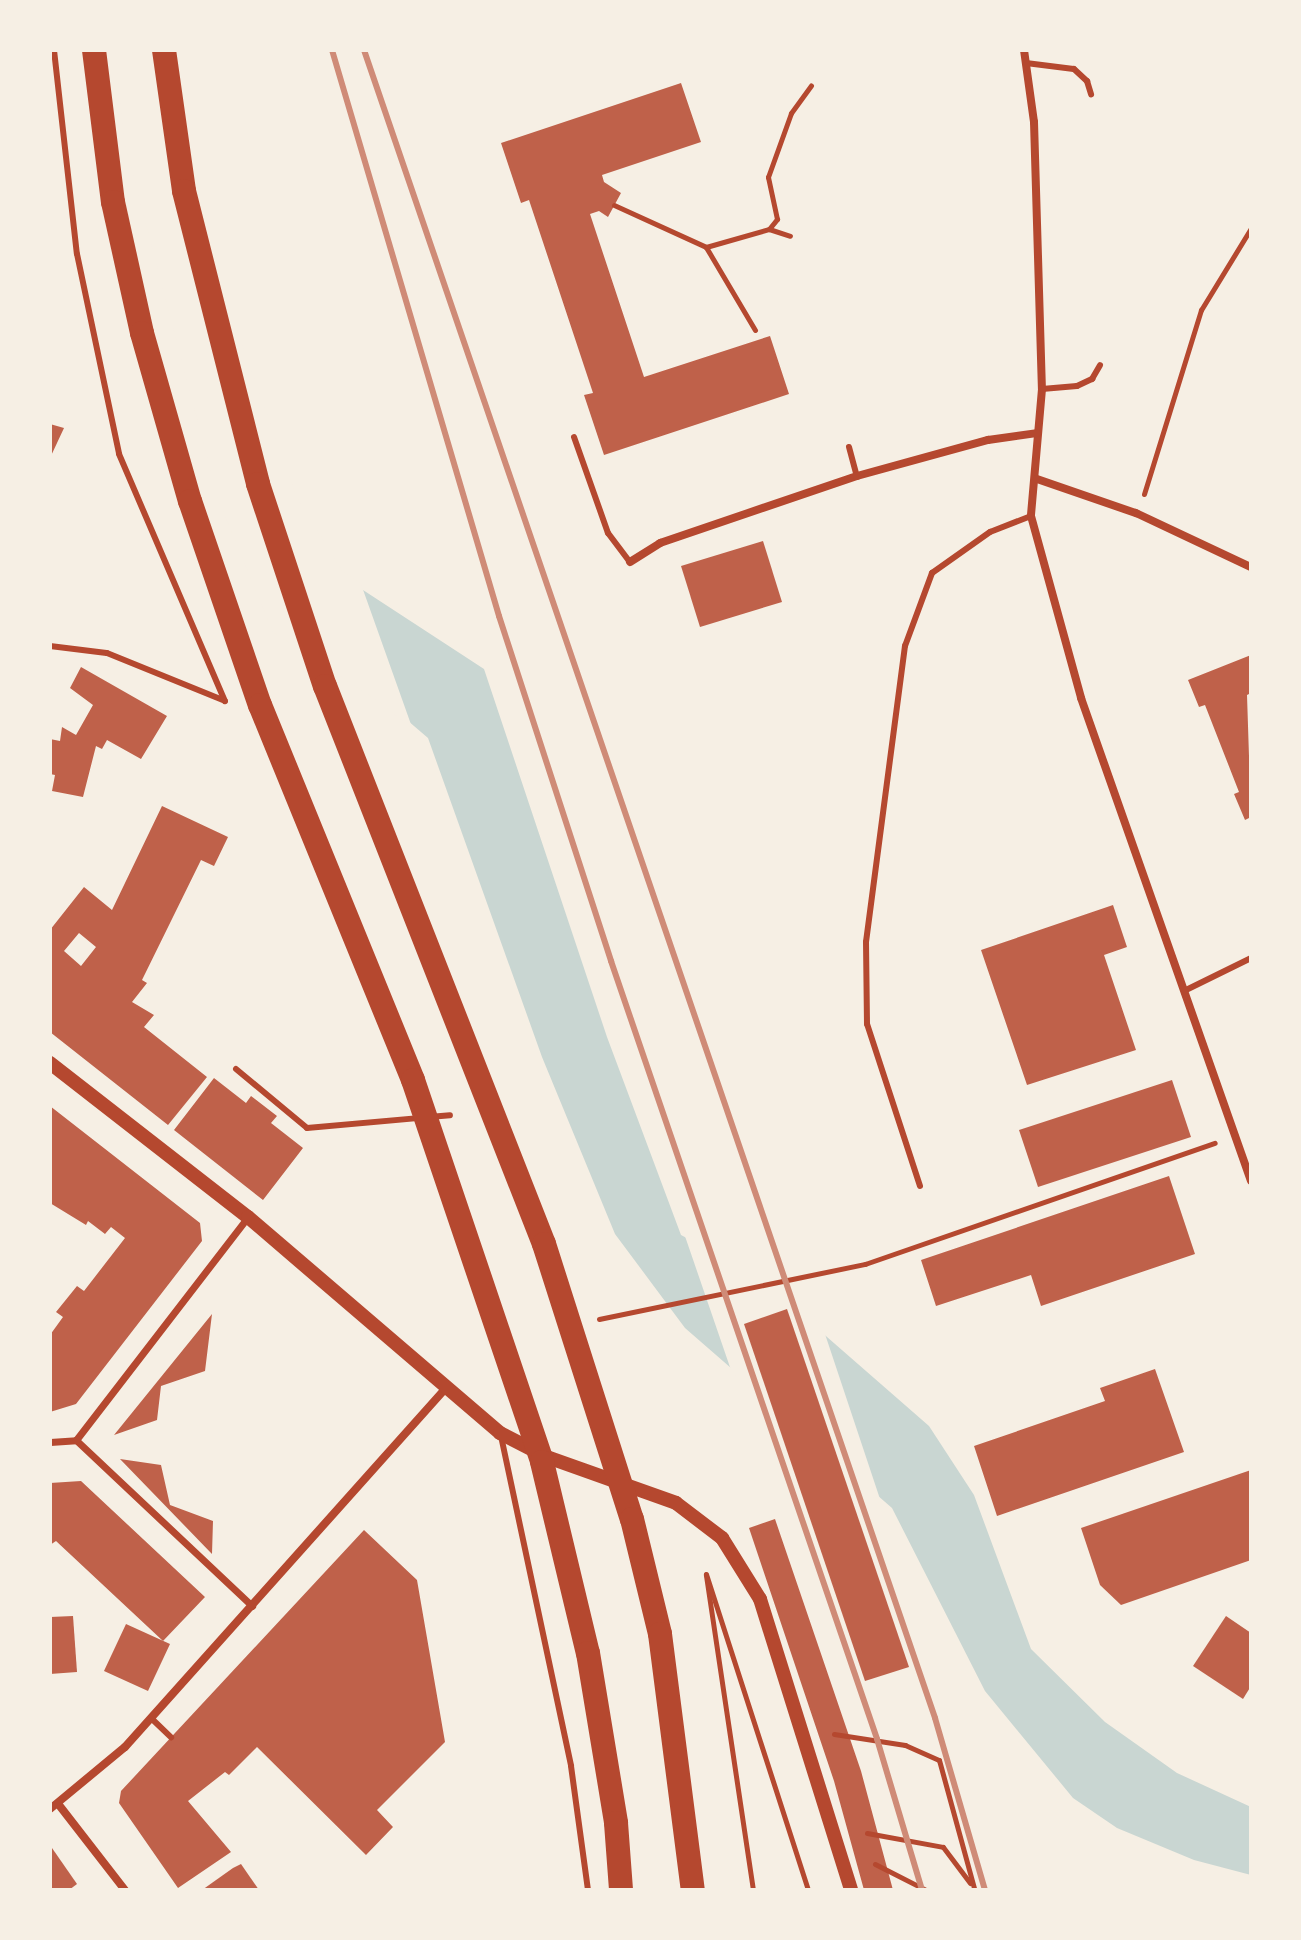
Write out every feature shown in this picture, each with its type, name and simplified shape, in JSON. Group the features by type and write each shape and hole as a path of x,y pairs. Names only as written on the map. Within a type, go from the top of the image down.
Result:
{"highway":[{"path":"94,50 113,202 142,333 190,501 260,705 413,1080 542,1462 588,1653 616,1823 621,1890"},
{"path":"164,50 184,191 258,484 325,686 539,1230 632,1519 660,1634 693,1890"}],"street":[{"path":"1024,50 1035,137 1042,389 1037,433 1037,479 1031,516 1081,698 1251,1181"},
{"path":"630,562 660,543 857,476 988,440 1037,433"},
{"path":"1037,479 1136,513 1251,567"},
{"path":"50,1063 248,1217 500,1433 547,1457 676,1503 703,1519 741,1562 760,1599 851,1890"},
{"path":"76,1440 248,1217"},
{"path":"125,1890 54,1807 151,1718 447,1386"},
{"path":"50,1442 76,1440 252,1606"}],"lane":[{"path":"50,646 107,653 225,701 119,454 77,254 54,50"},
{"path":"1026,63 1074,69 1087,81 1091,94"},
{"path":"1042,389 1077,386 1092,379 1100,365"},
{"path":"574,437 608,533 630,562"},
{"path":"849,447 857,476"},
{"path":"920,1186 867,1024 866,942 905,646 932,573 990,532 1031,516"},
{"path":"1186,990 1251,958"},
{"path":"236,1069 307,1128 450,1115"},
{"path":"500,1433 571,1766 588,1890"},
{"path":"151,1718 171,1737"}],"path":[{"path":"769,229 777,219 768,177 791,113 811,85"},
{"path":"614,205 706,247 755,330"},
{"path":"1147,486 1201,310 1251,228"},
{"path":"706,247 769,229 790,236"},
{"path":"588,1323 624,1312 794,1282 865,1264 1235,1137"},
{"path":"753,1890 706,1574 808,1890"},
{"path":"834,1734 905,1745 939,1760 975,1889"},
{"path":"867,1833 943,1847 975,1889"},
{"path":"875,1864 926,1890"}],"shaded area":[{"path":"162,132 294,500 340,575 484,669 607,1037 681,1235 791,1293 819,1330 929,1426 974,1495 1031,1649 1105,1722 1177,1773 1251,1807 1251,1875 1194,1860 1117,1828 1073,1798 985,1691 892,1508 685,1328 615,1234 542,1057 428,738 386,702 276,631"}],"pier":[{"path":"115,50 157,50 166,131 297,498 343,572 361,584 413,730 384,705 273,632 218,499 124,140"},
{"path":"676,1210 684,1232 793,1290 823,1328 882,1505 732,1373"}],"building":[{"path":"681,83 701,142 602,175 604,182 621,193 608,217 599,211 590,214 644,377 770,336 789,394 604,455 584,395 593,393 529,200 521,203 501,143"},
{"path":"50,424 64,428 50,458"},
{"path":"763,541 782,602 700,627 681,566"},
{"path":"1251,655 1251,693 1247,695 1251,817 1245,820 1234,794 1239,792 1205,705 1199,707 1188,680"},
{"path":"81,667 167,716 141,759 107,740 102,749 96,746 83,797 52,791 55,775 50,774 50,739 60,741 62,727 76,735 93,705 70,688"},
{"path":"162,806 228,837 214,866 201,860 142,980 147,983 132,1002 154,1015 144,1027 207,1077 168,1125 50,1032 50,930 84,887 112,910","holes":["79,933 96,947 81,966 64,951"]},
{"path":"1113,905 1127,947 1104,955 1136,1050 1027,1085 981,950"},
{"path":"214,1078 246,1103 251,1096 277,1116 271,1123 303,1148 263,1200 174,1130"},
{"path":"1172,1080 1191,1137 1038,1187 1019,1130"},
{"path":"50,1106 200,1223 202,1241 76,1404 50,1412 50,1335 63,1317 56,1312 77,1286 84,1291 125,1238 111,1227 105,1234 88,1221 86,1225 50,1203"},
{"path":"1169,1176 1195,1254 1041,1306 1031,1275 936,1306 921,1260"},
{"path":"787,1309 909,1667 865,1681 744,1324"},
{"path":"212,1314 205,1371 161,1386 157,1420 114,1435"},
{"path":"1155,1369 1184,1452 997,1516 974,1446 1105,1401 1100,1388"},
{"path":"120,1459 161,1465 170,1505 213,1521 212,1554"},
{"path":"1251,1470 1251,1560 1121,1605 1100,1585 1081,1528"},
{"path":"81,1481 205,1597 163,1641 56,1541 50,1545 50,1483"},
{"path":"775,1519 861,1771 893,1890 864,1890 834,1781 749,1528"},
{"path":"364,1530 417,1580 445,1742 377,1810 393,1827 366,1855 257,1747 229,1775 225,1772 188,1801 231,1852 178,1888 119,1803 121,1791"},
{"path":"73,1616 77,1672 50,1674 50,1617"},
{"path":"1226,1616 1251,1633 1251,1686 1243,1699 1193,1666"},
{"path":"126,1624 170,1644 148,1691 104,1671"},
{"path":"52,1848 77,1884 69,1890 50,1890"},
{"path":"241,1864 259,1890 202,1890 233,1868"}],"railway":[{"path":"332,50 499,616 611,961 877,1739 922,1890"},
{"path":"364,50 935,1718 985,1890"}]}
